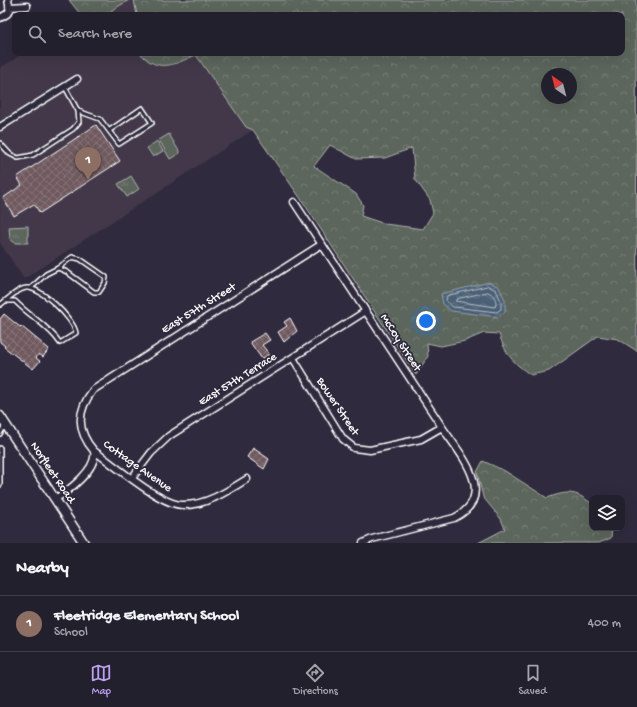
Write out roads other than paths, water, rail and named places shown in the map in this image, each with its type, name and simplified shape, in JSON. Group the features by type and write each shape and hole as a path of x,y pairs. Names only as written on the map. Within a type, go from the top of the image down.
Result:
{"street":[{"path":"0,18 7,14 9,7 8,0"},
{"path":"9,7 27,6"},
{"path":"0,127 77,79"},
{"name":"McCoy Street","path":"294,202 442,427 472,475 475,483 474,499 468,509 454,518 372,539 363,543"},
{"name":"East 57th Street","path":"89,395 93,390 322,244"},
{"name":"East 57th Terrace","path":"132,478 151,452 169,436 366,311"},
{"name":"Bower Street","path":"293,358 343,439 354,448 370,450 421,439 442,427"},
{"name":"Cottage Avenue","path":"89,395 84,402 80,417 81,428 86,440 94,451 163,500 183,505 214,497 247,479"},
{"name":"Norfleet Road","path":"0,416 84,543"},
{"path":"55,499 69,490 83,477 93,460 95,455 94,451"}],"lane":[{"path":"0,143 10,154 18,158 33,155 73,129 79,122 78,111 65,87"},
{"path":"78,111 100,119 110,130 119,144 152,123 142,108 110,130"},
{"path":"0,305 23,288 32,287 46,274 58,268 72,257 80,259 106,277 106,283 99,292 94,292 67,272 58,268"},
{"path":"6,301 15,301 28,314 54,334 60,343 76,334 75,326 58,306 32,287"},
{"path":"0,434 6,425"},
{"path":"0,448 0,485"}],"water":[{"path":"489,282 499,287 505,300 505,312 498,317 451,311 443,304 441,294"}],"place":[{"name":"Fleetridge Elementary School","path":"88,180"}]}
